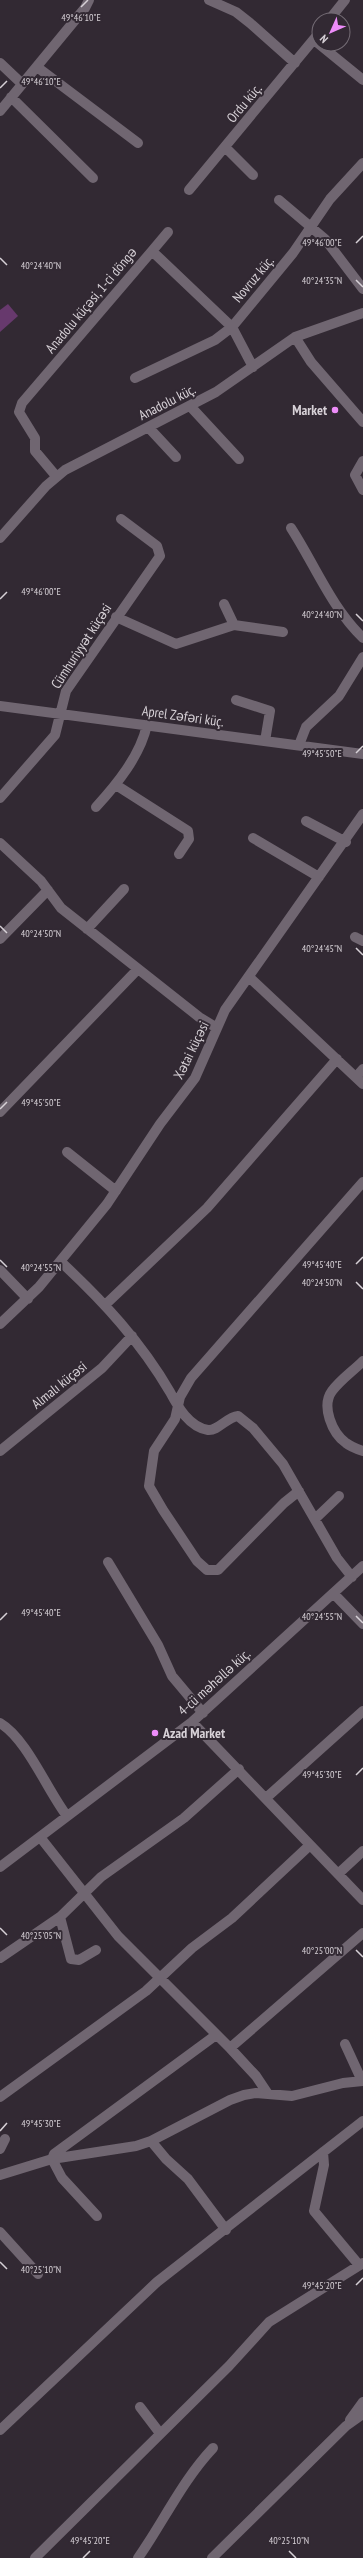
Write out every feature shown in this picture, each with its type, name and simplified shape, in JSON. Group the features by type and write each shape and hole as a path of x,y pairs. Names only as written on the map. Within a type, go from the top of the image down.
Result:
{"street":[{"path":"0,111 85,8 89,0"},
{"path":"209,0 224,3 250,23 295,63"},
{"path":"335,12 345,0"},
{"name":"Ordu küç.","path":"189,190 311,43"},
{"path":"332,52 363,80"},
{"path":"0,63 18,81"},
{"path":"37,67 138,143"},
{"path":"11,97 93,178"},
{"path":"225,147 253,174"},
{"name":"Novruz küç.","path":"135,378 210,343 232,327 293,253 310,226 330,199 363,163"},
{"path":"279,200 325,239 347,265 363,289"},
{"path":"152,251 168,232"},
{"name":"Anadolu küçəsi, 1-ci döngə","path":"56,476 35,451 35,438 19,412 22,403 152,251 232,327 252,367"},
{"name":"Anadolu küç.","path":"0,538 56,476 149,428 229,384 295,337 363,313"},
{"path":"295,337 311,362 363,422"},
{"path":"190,406 239,459"},
{"path":"149,428 176,457"},
{"path":"363,461 355,475 363,490"},
{"name":"Cümhuriyyət küçəsi","path":"0,798 55,735 66,691 116,617 160,556 157,546 121,519"},
{"path":"291,528 312,560 336,607 363,638"},
{"path":"224,604 234,625"},
{"path":"116,617 176,644 234,625 283,632"},
{"path":"299,745 306,726 339,696 358,674 363,657"},
{"path":"236,700 270,711 265,741"},
{"name":"Aprel Zəfəri küç.","path":"0,706 363,754"},
{"path":"96,807 116,785 142,744 147,725"},
{"path":"116,785 188,831 189,839 179,854"},
{"name":"Xətai küçəsi","path":"0,1324 28,1299 61,1262 116,1191 160,1124 195,1078 225,1010 319,877 346,842 363,814"},
{"path":"306,821 346,842"},
{"path":"253,838 319,877"},
{"path":"0,843 32,872 61,908 138,970 217,1028"},
{"path":"87,929 124,889"},
{"path":"0,939 48,890"},
{"path":"0,1112 138,970"},
{"path":"249,978 360,1080 363,1069"},
{"path":"105,1305 207,1208 337,1059"},
{"path":"67,1152 116,1191"},
{"path":"299,1491 284,1503 218,1570 207,1570 198,1561 152,1494 149,1486 154,1451 175,1419 180,1397 191,1378 363,1182"},
{"path":"61,1262 105,1305 132,1336 178,1406 191,1421 208,1430 213,1429 231,1417 244,1419 269,1446 316,1518 337,1558 352,1577"},
{"path":"0,1270 28,1299"},
{"name":"Almalı küçəsi","path":"0,1451 102,1368 132,1336"},
{"path":"363,1361 332,1391 327,1405 334,1429 339,1436 346,1444 363,1451"},
{"path":"316,1518 340,1496"},
{"path":"108,1562 158,1645 172,1676 203,1713"},
{"name":"4-cü məhəllə küç.","path":"0,1867 203,1713 363,1566"},
{"path":"334,1594 363,1624"},
{"path":"266,1798 363,1711"},
{"path":"192,1722 239,1769 363,1900"},
{"path":"0,1723 16,1736 54,1798 67,1816"},
{"path":"0,1958 60,1917 101,1877 184,1818 239,1769"},
{"path":"40,1837 118,1936 160,1980 230,2048 256,2076 268,2094"},
{"path":"0,2097 160,1980 192,1948 232,1918 310,1845"},
{"path":"338,1874 363,1852"},
{"path":"60,1917 71,1959 79,1960 96,1950"},
{"path":"230,2048 363,1933"},
{"path":"52,2159 59,2148 202,2048 216,2035"},
{"path":"0,2172 52,2159 122,2149 151,2141 230,2100 256,2093 298,2095 343,2083 363,2081 345,2044"},
{"path":"0,2430 157,2282 226,2230 363,2121"},
{"path":"0,2150 5,2139"},
{"path":"151,2141 166,2159 185,2175 226,2230"},
{"path":"35,2558 159,2432 229,2366 269,2322 361,2264 314,2211 324,2166 323,2152"},
{"path":"52,2159 62,2178 97,2216"},
{"path":"0,2232 38,2274"},
{"path":"346,2426 363,2402"},
{"path":"140,2407 159,2432"},
{"path":"212,2558 346,2426 363,2414"},
{"path":"138,2558 158,2531 194,2468 213,2448"}],"shaded area":[{"path":"8,304 18,316 0,332 0,310"}],"place":[{"name":"Market","path":"335,410"},
{"name":"Azad Market","path":"155,1733"}]}
